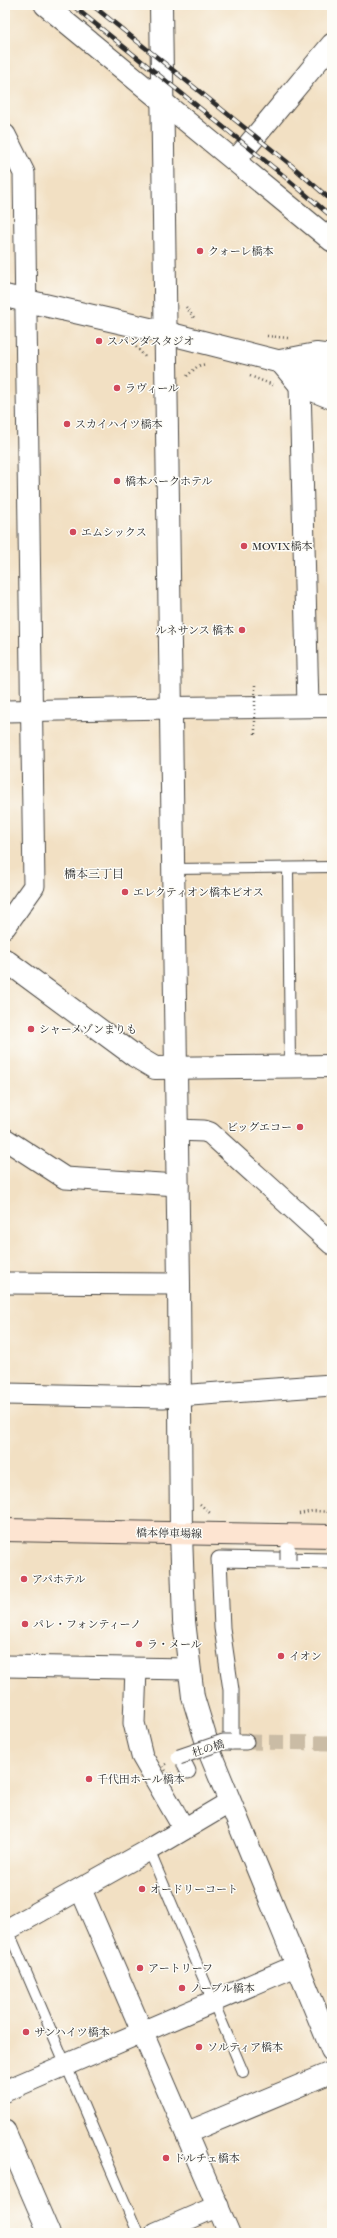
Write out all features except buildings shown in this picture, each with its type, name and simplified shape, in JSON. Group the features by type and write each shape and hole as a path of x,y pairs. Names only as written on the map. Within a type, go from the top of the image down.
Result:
{"main road":[{"name":"橋本停車場線","path":"5,1530 332,1536"}],"street":[{"path":"45,5 332,241"},
{"path":"160,5 167,333 178,1185 179,1396 184,1621 193,1697 205,1741 332,2050"},
{"path":"235,161 332,44"},
{"path":"5,135 24,173 15,299 32,711 34,886 5,927"},
{"path":"15,299 167,333 332,375"},
{"path":"280,361 316,354 332,356"},
{"path":"280,361 301,390 308,706"},
{"path":"301,390 332,398"},
{"path":"5,711 332,706"},
{"path":"5,960 135,1056 154,1068 332,1066"},
{"path":"177,1130 204,1131 210,1133 332,1244"},
{"path":"5,1139 65,1178 178,1185"},
{"path":"5,1282 179,1284"},
{"path":"5,1394 179,1396 332,1386"},
{"name":"杜の橋","path":"182,1762 223,1742 238,1742 222,1628 216,1568 219,1559 288,1555 332,1561"},
{"path":"5,1666 189,1669"},
{"path":"136,1669 134,1723 142,1756 184,1829"},
{"path":"6,1929 81,1890 230,1802"},
{"path":"81,1890 229,2233"},
{"path":"5,2091 298,1965"},
{"path":"186,2133 332,2072"},
{"path":"5,2131 49,2233"},
{"path":"156,2233 218,2206"}],"lane":[{"path":"288,868 290,1066"},
{"path":"173,869 332,868"},
{"path":"149,1850 244,2072"},
{"path":"6,1929 138,2233"}],"path":[{"path":"186,304 190,316 198,321"},
{"path":"260,336 291,339"},
{"path":"183,379 198,366 210,362"},
{"path":"246,375 301,390"},
{"path":"255,685 255,735"},
{"path":"250,691 257,691"},
{"path":"249,723 257,722"},
{"path":"199,1503 211,1514"},
{"path":"295,1515 313,1511 332,1512"}],"tunnel":[{"path":"246,1742 332,1743"}],"railway":[{"path":"72,5 284,176 332,217"},
{"path":"92,5 291,165 332,201"}],"place":[{"name":"クォーレ橋本","path":"200,251"},
{"name":"スパンダスタジオ","path":"99,341"},
{"name":"ラヴィール","path":"117,388"},
{"name":"スカイハイツ橋本","path":"67,424"},
{"name":"橋本パークホテル","path":"117,481"},
{"name":"エムシックス","path":"73,532"},
{"name":"MOVIX橋本","path":"244,546"},
{"name":"ルネサンス 橋本","path":"242,630"},
{"name":"エレクティオン橋本ビオス","path":"125,892"},
{"name":"シャーメゾンまりも","path":"31,1029"},
{"name":"ビッグエコー","path":"300,1127"},
{"name":"アパホテル","path":"24,1579"},
{"name":"パレ・フォンティーノ","path":"25,1624"},
{"name":"ラ・メール","path":"139,1644"},
{"name":"イオン","path":"281,1656"},
{"name":"千代田ホール橋本","path":"89,1779"},
{"name":"オードリーコート","path":"142,1889"},
{"name":"アートリーフ","path":"140,1968"},
{"name":"ノーブル橋本","path":"182,1988"},
{"name":"サンハイツ橋本","path":"26,2032"},
{"name":"ソルティア橋本","path":"199,2047"},
{"name":"ドルチェ橋本","path":"166,2158"}],"district":[{"name":"橋本三丁目","path":"94,874"}]}
